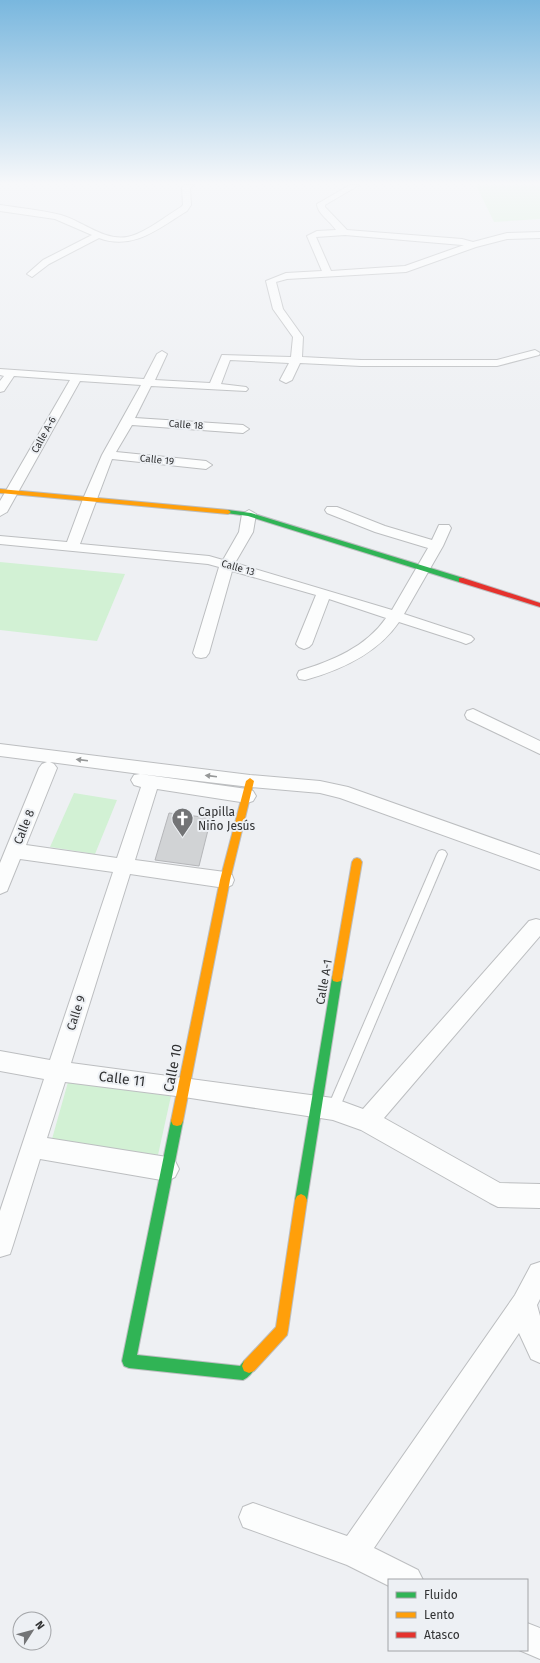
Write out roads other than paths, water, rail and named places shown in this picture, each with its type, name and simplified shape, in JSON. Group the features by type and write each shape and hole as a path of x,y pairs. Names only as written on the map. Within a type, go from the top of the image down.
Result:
{"street":[{"path":"32,274 45,263"},
{"path":"323,263 328,274"},
{"path":"286,380 296,360 298,337 278,308 270,280 286,276 406,269 424,263"},
{"path":"214,387 226,357 361,363 497,363 535,353"},
{"path":"72,546 89,499 108,455 128,421 162,354"},
{"path":"0,389 6,373 242,389"},
{"name":"Calle A-6","path":"0,512 6,492 77,377"},
{"name":"Calle 18","path":"128,421 243,429"},
{"name":"Calle 19","path":"108,455 206,465"},
{"path":"6,492 248,514 540,605"},
{"path":"332,510 380,529 436,546"},
{"path":"201,653 227,564 246,532 248,514"},
{"path":"305,675 337,664 363,649 379,637 394,617 424,570 444,528"},
{"name":"Calle 13","path":"0,540 209,560 324,593 394,617 466,639"},
{"path":"304,644 324,593"},
{"path":"473,715 540,748"},
{"path":"0,750 248,789"},
{"path":"0,762 151,782 248,789 320,787 342,792 540,863"},
{"name":"Calle 8","path":"0,886 48,768"},
{"name":"Calle 9","path":"1,1245 151,782"},
{"name":"Calle 10","path":"129,1361 225,880 248,789"},
{"path":"14,852 123,868 225,880"},
{"name":"Calle A-1","path":"129,1361 243,1372 282,1330 324,1108 357,862"},
{"path":"367,1122 536,927"},
{"name":"Calle 11","path":"0,1061 57,1071 184,1087 324,1108 367,1122 498,1195 540,1198"},
{"path":"33,1147 167,1169"},
{"path":"354,1554 524,1304 540,1274"},
{"path":"524,1304 534,1340 540,1350"},
{"path":"253,1517 354,1554 406,1579"},
{"path":"528,1638 540,1644"}],"lane":[{"path":"324,1108 442,854"}],"place":[{"name":"Capilla Niño Jesús","path":"183,838"}]}
